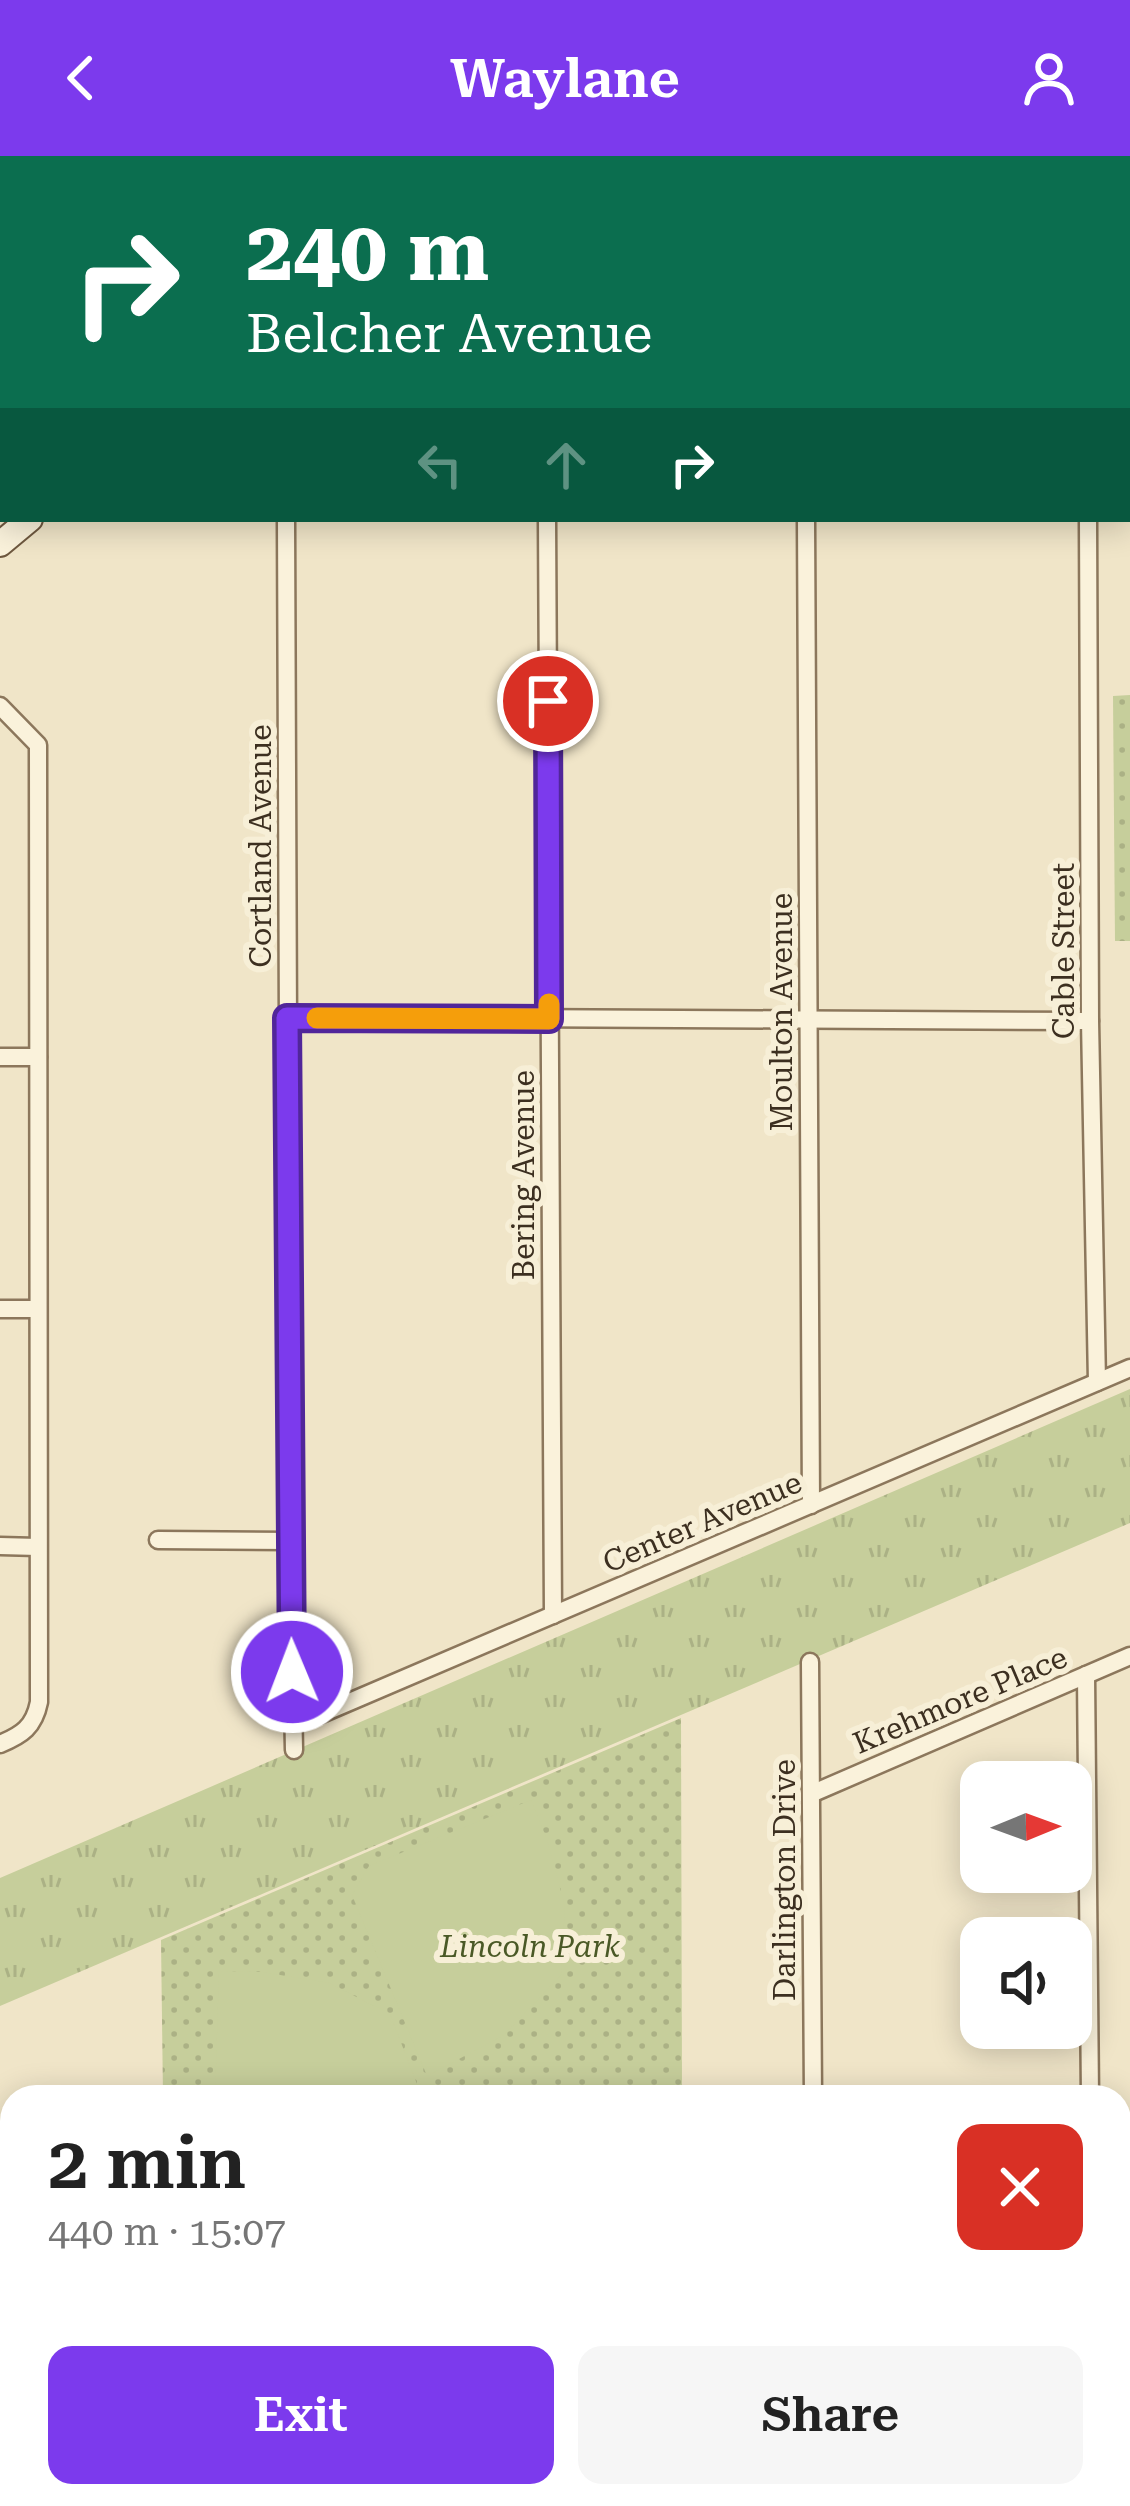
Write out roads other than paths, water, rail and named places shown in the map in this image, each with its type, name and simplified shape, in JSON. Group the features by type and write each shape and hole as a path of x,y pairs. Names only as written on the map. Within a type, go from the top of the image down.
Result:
{"street":[{"path":"0,544 26,522"},
{"name":"Cortland Avenue","path":"286,522 294,1750"},
{"name":"Bering Avenue","path":"547,522 553,1615"},
{"name":"Moulton Avenue","path":"806,522 811,1505"},
{"name":"Cable Street","path":"1088,522 1097,1382"},
{"path":"0,706 38,745 39,1702 29,1728 0,1744"},
{"path":"287,1018 1090,1021"},
{"path":"0,1057 38,1057"},
{"path":"0,1309 38,1309"},
{"name":"Center Avenue","path":"293,1716 319,1715 1130,1368"},
{"path":"158,1540 290,1541"},
{"path":"0,1546 38,1547"},
{"name":"Krehmore Place","path":"811,1794 1130,1655"},
{"name":"Darlington Drive","path":"810,1662 813,2085"},
{"path":"1087,1675 1090,2085"}],"park label":[{"name":"Lincoln Park","path":"530,1946"}]}
